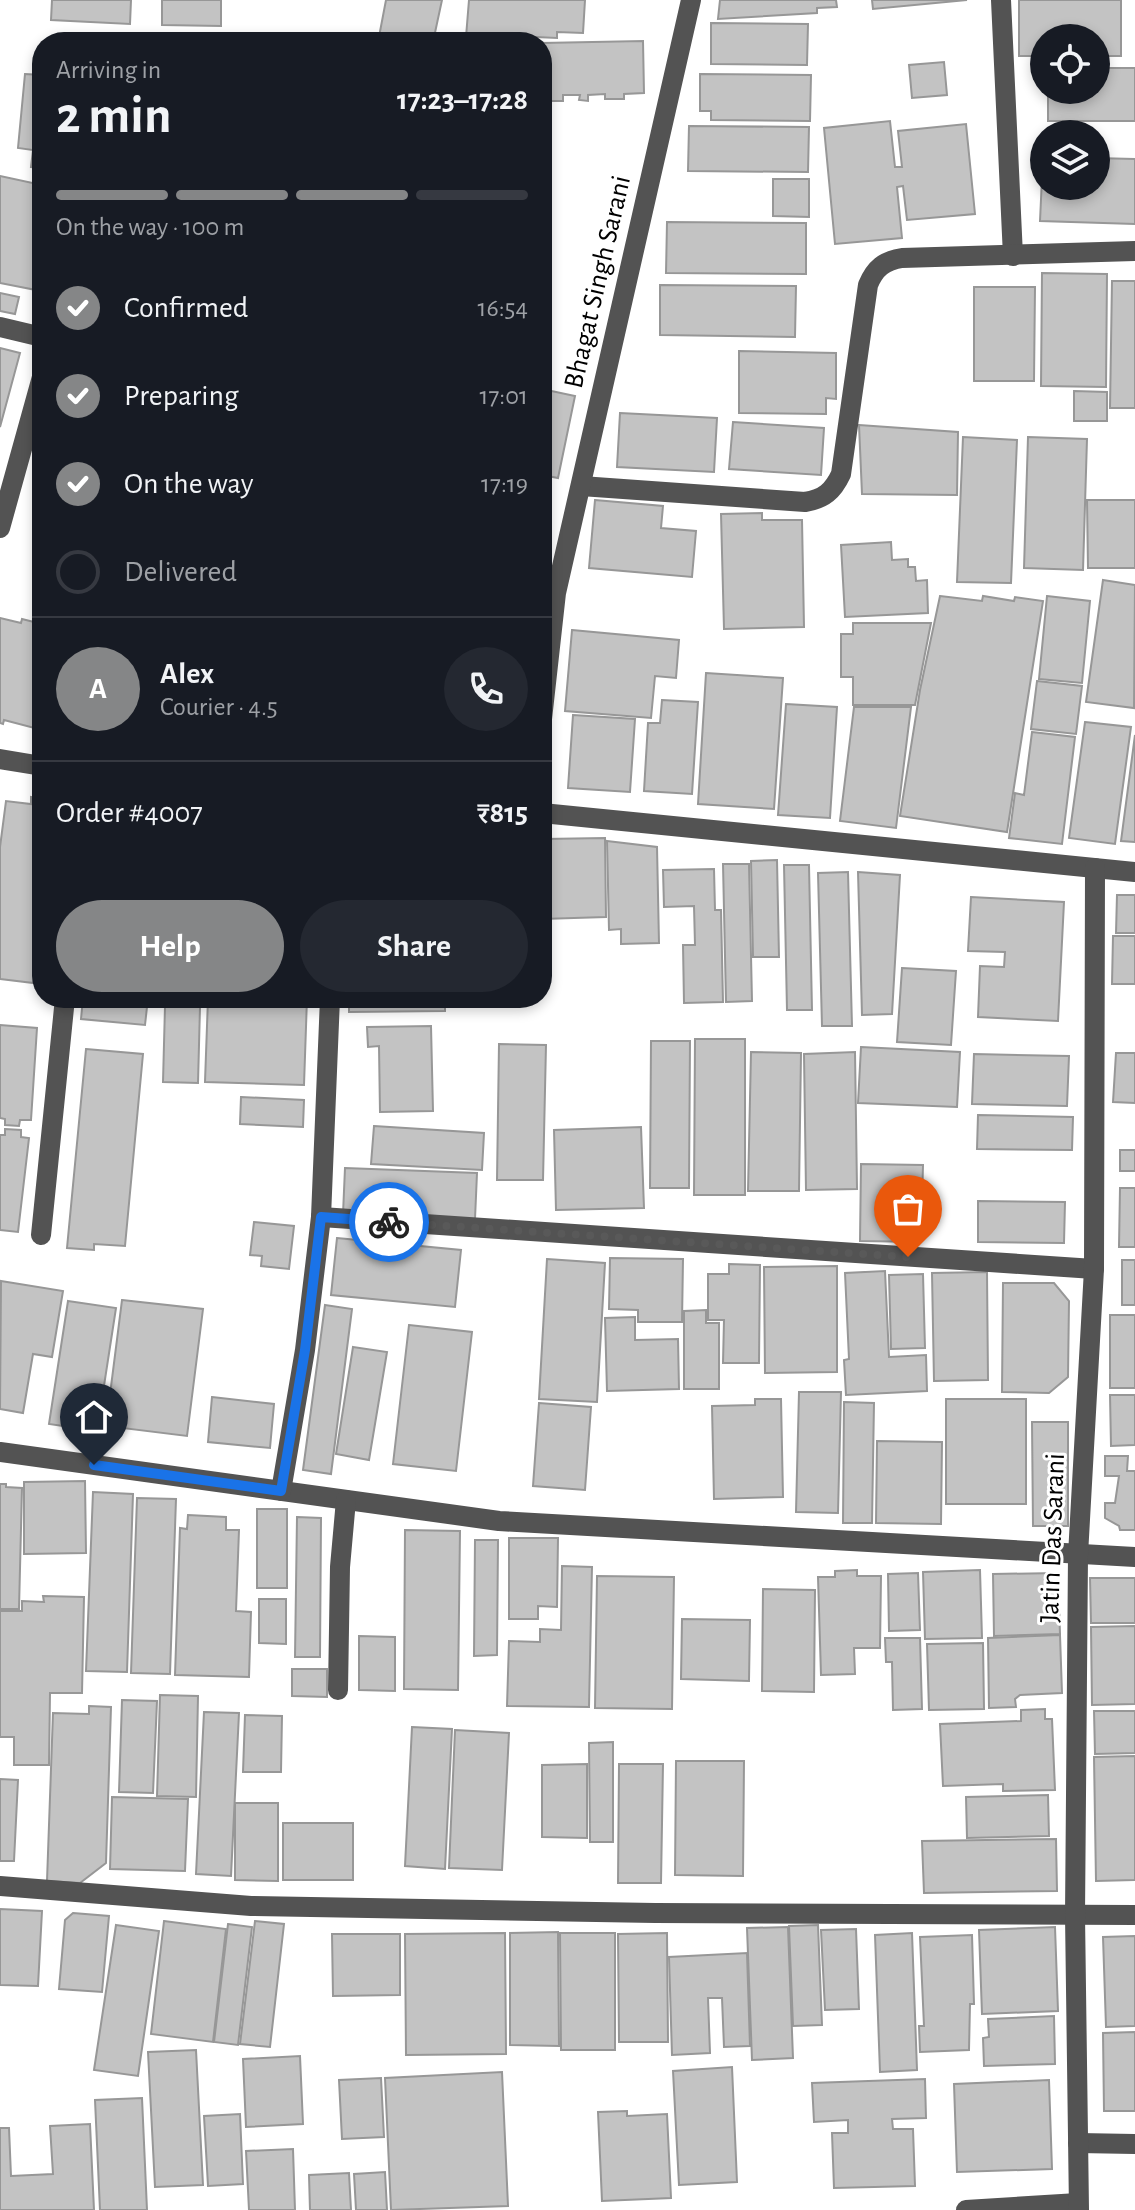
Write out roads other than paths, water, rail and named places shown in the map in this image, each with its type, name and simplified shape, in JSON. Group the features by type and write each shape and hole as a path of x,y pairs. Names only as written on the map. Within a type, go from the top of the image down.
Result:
{"street":[{"name":"Bhagat Singh Sarani","path":"552,629 556,593 691,0"},
{"path":"1001,0 1013,256"},
{"path":"581,486 805,502 818,500 830,493 841,474 868,285 880,266 902,258 1135,251"},
{"path":"0,327 32,335"},
{"path":"0,528 32,413"},
{"path":"0,759 32,764"},
{"path":"552,814 1135,872"},
{"name":"Jatin Das Sarani","path":"1079,2207 1075,1915 1078,1555 1094,1269 1095,868"},
{"path":"41,1235 64,1008"},
{"path":"281,1491 305,1350 321,1217 330,1008"},
{"path":"321,1217 1094,1269"},
{"path":"0,1452 499,1521 1135,1557"},
{"path":"338,1690 340,1567 346,1500"},
{"path":"0,1886 251,1906 671,1913 1135,1915"},
{"path":"1078,2143 1135,2144"},
{"path":"966,2210 1079,2207"}]}
